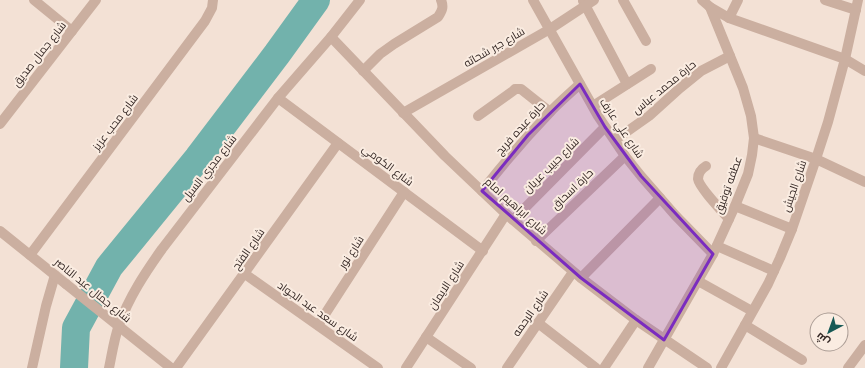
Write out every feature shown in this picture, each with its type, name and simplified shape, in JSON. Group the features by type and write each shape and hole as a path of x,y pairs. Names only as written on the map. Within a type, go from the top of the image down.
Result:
{"street":[{"path":"34,0 72,31"},
{"name":"شارع جمال صديق","path":"0,124 96,0"},
{"name":"شارع محب عزيز","path":"30,255 205,21 212,8 213,0"},
{"name":"شارع مجري السيل","path":"109,368 118,326 138,283 162,249 278,98 331,37 360,0"},
{"path":"363,71 380,54 438,17 442,12 443,5 441,0"},
{"name":"شارع علي عارف","path":"533,0 580,84 625,156 675,215 715,250 774,271"},
{"path":"623,0 646,41"},
{"path":"702,0 710,7 729,18 845,59 865,71"},
{"path":"729,18 738,0"},
{"path":"825,0 857,5"},
{"path":"588,2 627,84"},
{"name":"شارع جبر شحاته","path":"403,113 550,29 588,2"},
{"name":"شارع الجيش","path":"721,368 774,271 792,229 816,159 835,96 857,5"},
{"name":"عطفه توفيق","path":"648,368 715,250 748,174 752,155 754,138 751,116 743,88 710,7"},
{"name":"شارع ابراهيم امام","path":"331,37 445,156 536,240 577,275 636,320 707,368"},
{"name":"حارة محمد عباس","path":"615,140 649,116 701,71 730,56"},
{"path":"593,106 651,69"},
{"name":"حارة عبده فريج","path":"482,191 528,135 580,84"},
{"path":"478,116 518,89 523,91 550,112"},
{"name":"شارع الكومي","path":"278,98 483,251"},
{"name":"شارع حبيب عريان","path":"510,217 606,127"},
{"path":"754,138 816,159 865,182"},
{"name":"شارع الفتح","path":"176,368 245,274 338,142"},
{"name":"حارة اسحاق","path":"536,240 625,156"},
{"path":"706,166 698,175 699,183 729,219"},
{"name":"شارع نور","path":"318,325 404,192"},
{"name":"شارع الرحمه","path":"507,368 538,323 577,275 660,198"},
{"path":"735,206 792,229"},
{"name":"شارع الايمان","path":"406,368 483,251 510,217"},
{"name":"شارع جمال عبد الناصر","path":"0,231 171,368"},
{"name":"شارع سعد عبد الجواد","path":"245,274 378,368"},
{"path":"32,368 46,306 55,275"},
{"path":"698,280 752,311"},
{"path":"604,368 636,320"},
{"path":"538,323 596,368"},
{"path":"745,325 802,360"},
{"path":"426,337 471,368"},
{"path":"848,368 865,345"}],"highlighted area":[{"path":"580,84 605,127 641,176 713,254 664,340 581,278 482,191 528,135"}],"waterway":[{"path":"74,368 76,328 109,267 198,158 316,0"}]}
